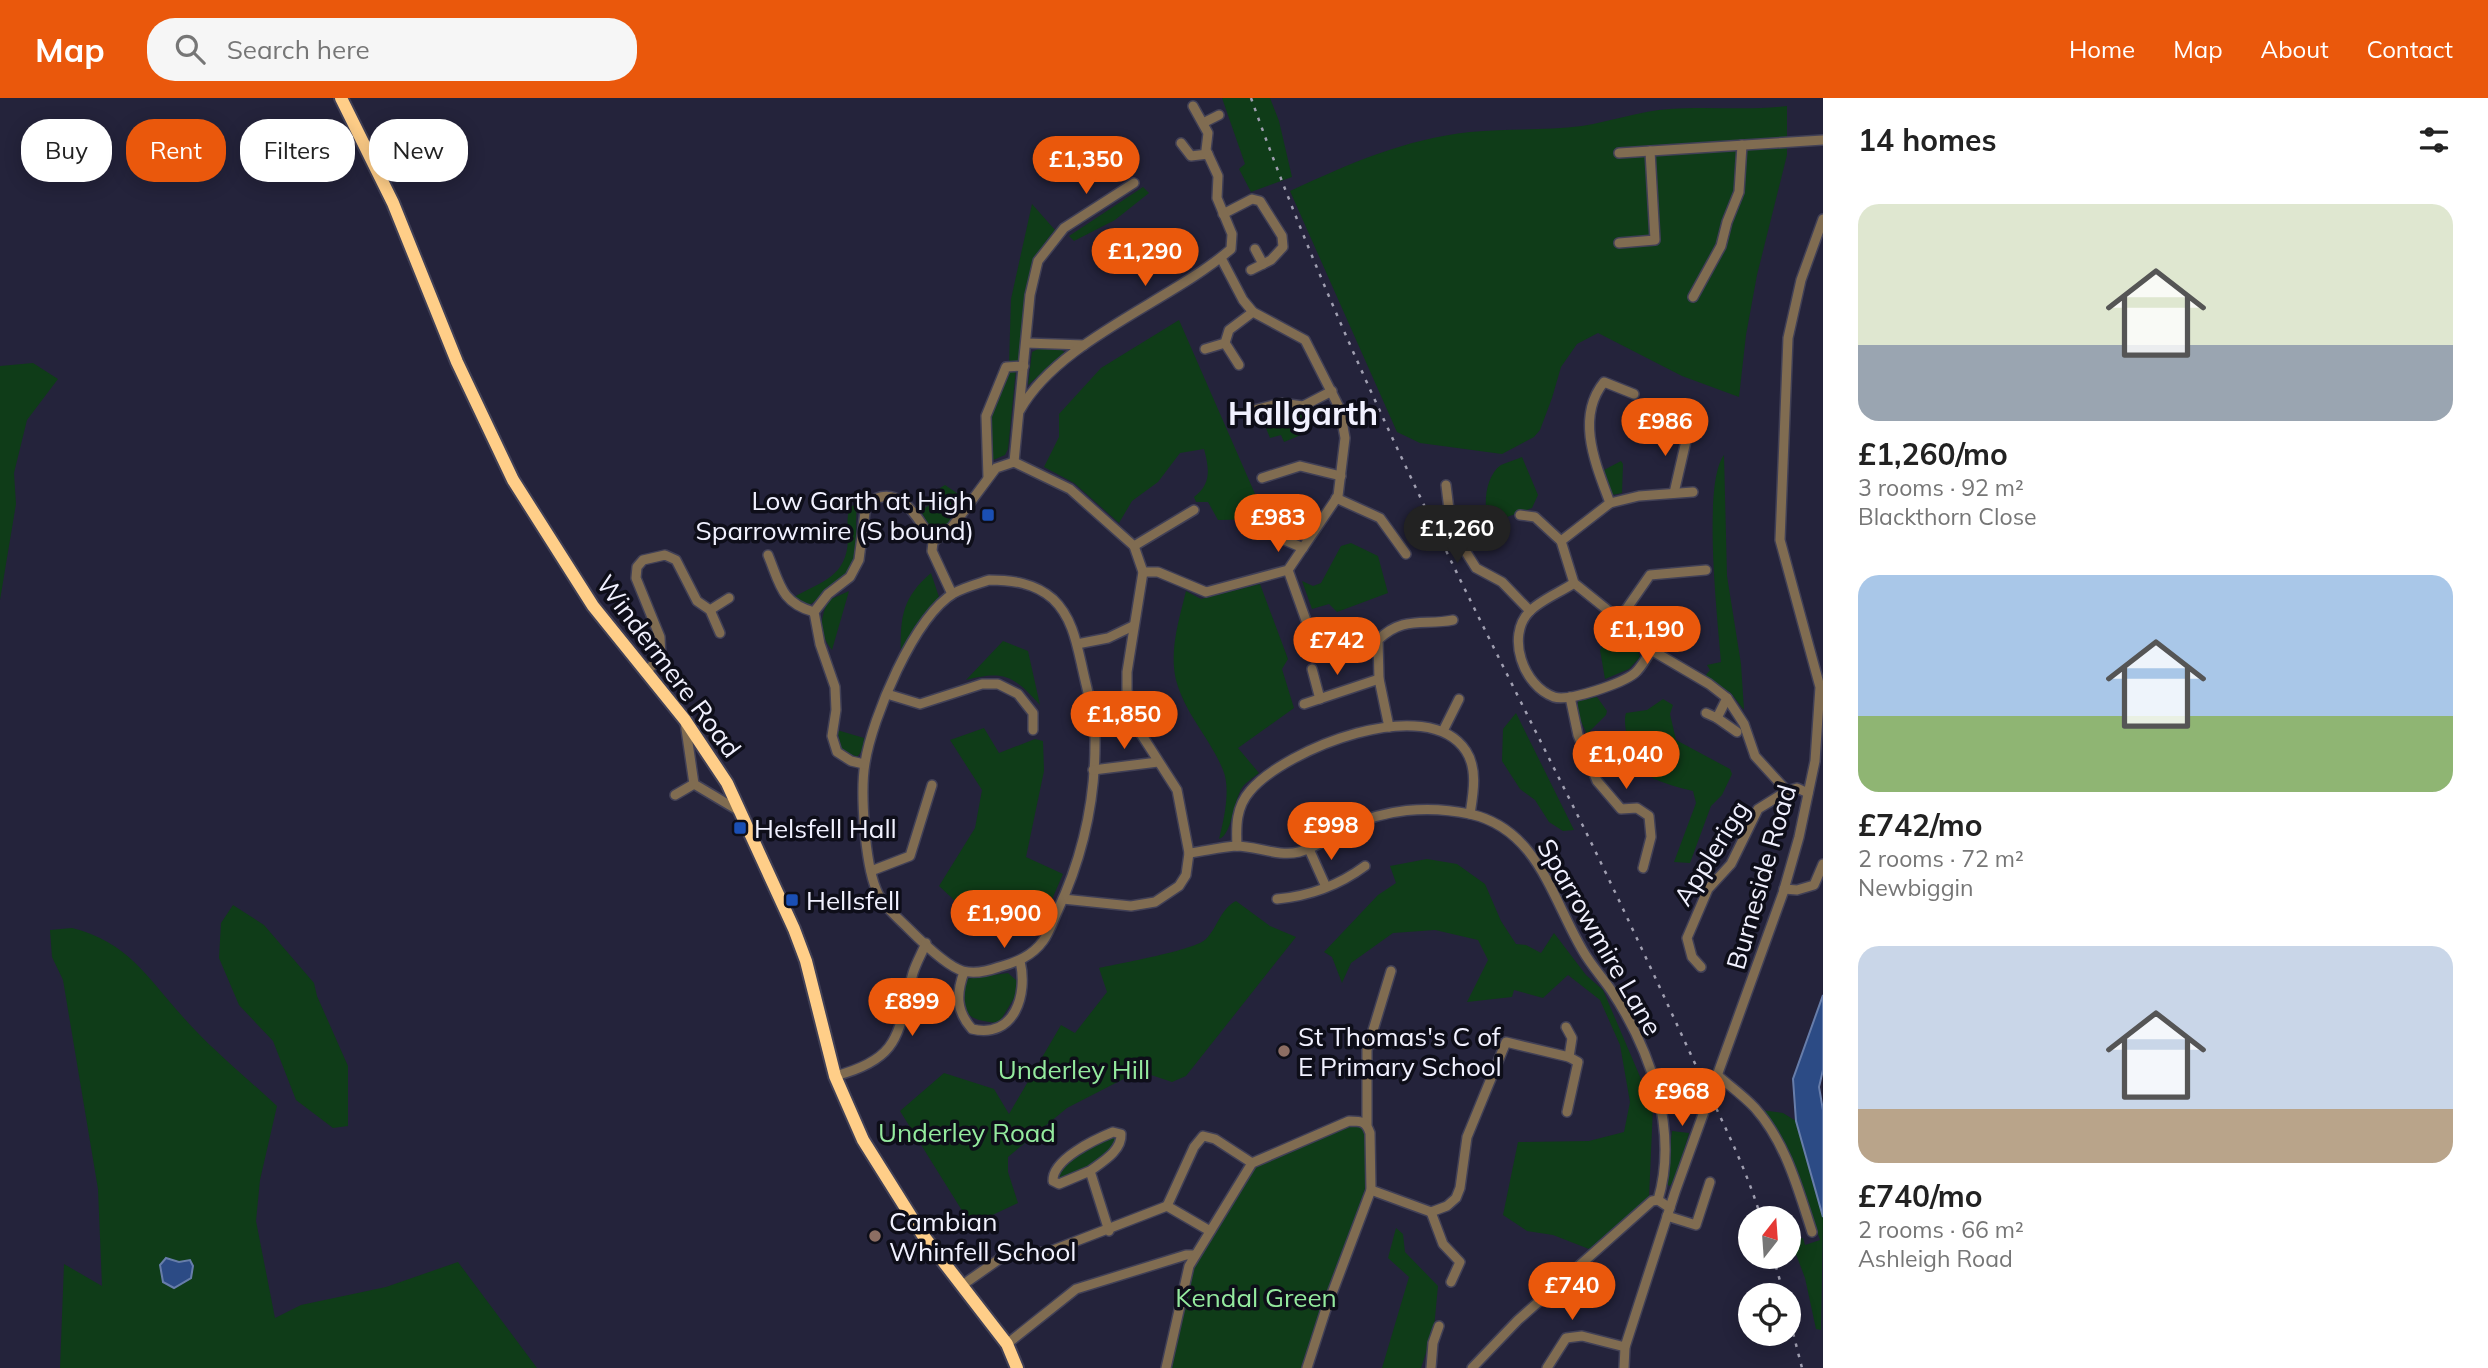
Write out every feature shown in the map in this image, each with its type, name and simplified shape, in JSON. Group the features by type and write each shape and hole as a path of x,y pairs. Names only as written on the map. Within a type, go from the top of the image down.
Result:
{"highway":[{"name":"Windermere Road","path":"341,98 393,203 451,349 501,457 577,582 710,755 741,812 784,902 802,950 843,1098 877,1164 910,1217 1007,1344 1017,1368"}],"street":[{"path":"1020,410 1036,385 1086,344 1221,258 1233,244 1232,234 1217,198 1218,176 1208,154 1208,133 1193,106"},
{"path":"1203,123 1219,115"},
{"path":"1619,153 1823,140"},
{"path":"1181,143 1191,156 1208,154"},
{"path":"1693,297 1721,246 1739,192 1742,145"},
{"path":"1619,243 1655,240 1650,151"},
{"path":"1014,462 1033,274 1046,248 1064,228 1135,183"},
{"path":"1223,214 1252,199 1260,201 1282,236 1283,247 1271,260 1251,270"},
{"name":"Burneside Road","path":"1624,1368 1625,1347 1675,1192 1784,889 1811,782 1820,687 1780,540 1788,338 1801,281 1823,219"},
{"path":"1255,249 1263,264"},
{"path":"1143,572 1158,572 1206,592 1288,570 1336,498 1345,438 1340,409 1332,391 1305,340 1253,312 1243,300 1221,258"},
{"path":"1239,365 1225,343 1229,330 1253,312"},
{"path":"1026,343 1075,346 1086,344"},
{"path":"1205,349 1225,343"},
{"path":"988,477 987,409 1006,368 1024,366"},
{"path":"1610,503 1595,462 1589,428 1591,406 1596,392 1604,382 1634,394"},
{"path":"1250,411 1281,403 1303,406 1332,391"},
{"path":"1674,493 1689,428"},
{"path":"933,542 952,527 996,468 1014,462 1070,489 1134,546 1143,572 1126,672 1127,690 1136,726 1177,790 1189,853 1186,875 1179,886 1155,902 1131,906 1063,898"},
{"path":"1262,478 1300,466 1341,476"},
{"path":"1446,485 1450,518 1459,541 1476,568 1502,582 1530,611"},
{"path":"1561,541 1610,503 1639,496 1693,492"},
{"path":"864,764 851,761 837,752 832,736 836,710 835,687 820,644 814,612 828,594 850,577 859,560 866,504 886,494 898,498 918,518 933,542 932,551 952,594"},
{"path":"1336,498 1380,518 1406,554"},
{"path":"1134,546 1194,510"},
{"path":"1520,515 1535,517 1561,541 1574,583 1651,652 1709,684 1727,698 1745,724 1755,756 1787,791"},
{"path":"1266,532 1303,548"},
{"path":"646,671 661,658 660,637 636,578 637,567 643,560 665,555 676,560 697,601 710,610 720,633"},
{"path":"768,555 788,601 798,608 814,612"},
{"path":"1288,570 1313,640"},
{"path":"1618,621 1650,575 1706,570"},
{"path":"989,580 1027,584 1044,593 1059,607 1069,622 1077,644 1095,729 1086,838 1045,940 1020,961 987,971 964,972 943,958 886,906 876,890 871,871 865,826 864,764 887,694 904,656 925,623 952,594 989,580"},
{"path":"1574,583 1530,611 1517,638 1521,658 1534,683 1554,697 1570,697 1600,689 1635,673 1651,652"},
{"path":"710,610 729,598"},
{"path":"1389,727 1379,679 1378,640 1387,631 1422,620 1440,623 1453,620"},
{"path":"1077,644 1108,638 1133,626"},
{"path":"1312,669 1320,699"},
{"path":"1304,704 1379,679"},
{"path":"887,694 920,704 982,684 998,684 1018,695 1033,713 1032,730"},
{"path":"1570,697 1578,735 1597,781 1621,808 1637,808 1649,816 1651,837 1643,868"},
{"path":"1717,719 1727,698"},
{"path":"1443,731 1459,699"},
{"path":"1706,713 1737,732"},
{"path":"685,720 694,784"},
{"path":"1237,846 1239,808 1250,790 1282,765 1342,739 1389,727 1423,726 1443,731 1467,752 1473,783 1470,814"},
{"path":"1093,770 1158,762"},
{"path":"1811,782 1823,770"},
{"path":"675,795 694,784"},
{"path":"694,784 741,812"},
{"path":"871,871 910,856 932,785"},
{"name":"Applerigg","path":"1701,967 1692,957 1687,938 1708,889 1731,864 1758,809 1787,791 1797,788 1808,793"},
{"name":"Sparrowmire Lane","path":"1189,853 1237,846 1282,853 1309,849 1360,821 1392,812 1432,809 1470,814 1491,821 1510,833 1535,858 1583,952 1612,991 1636,1034 1658,1092 1665,1121 1660,1195"},
{"path":"1309,849 1326,887"},
{"path":"1784,889 1797,890 1814,885 1823,864"},
{"path":"1277,899 1306,897 1348,878 1365,866"},
{"path":"835,1076 875,1059 893,1043 902,1023 914,971 926,943"},
{"path":"964,972 959,985 958,1010 972,1029 992,1030 1007,1024 1022,998 1024,976 1020,961"},
{"path":"1307,1368 1371,1189 1370,1133 1367,1125 1367,1050 1391,971"},
{"path":"1566,1027 1572,1038 1569,1057"},
{"path":"1371,1189 1431,1212 1447,1206 1456,1198 1460,1188 1467,1137 1503,1045 1510,1042 1569,1057 1578,1062 1567,1112"},
{"path":"1717,1076 1754,1106 1777,1136 1797,1183 1812,1233"},
{"path":"1166,1368 1189,1266 1252,1163 1349,1121 1361,1121 1367,1125"},
{"path":"1113,1132 1121,1134 1118,1149 1090,1171 1059,1184 1053,1181 1057,1168 1086,1143 1113,1132"},
{"path":"961,1286 1008,1253 1048,1252 1109,1231 1167,1206 1194,1147 1203,1136 1214,1139 1252,1163"},
{"path":"1090,1171 1109,1231"},
{"path":"1660,1195 1669,1212 1696,1225 1710,1182"},
{"path":"1472,1368 1518,1320 1602,1244 1660,1195 1675,1192"},
{"path":"1167,1206 1210,1231"},
{"path":"1431,1212 1443,1244 1460,1262 1451,1282"},
{"path":"1007,1344 1076,1289 1186,1255 1195,1255"},
{"path":"1431,1368 1433,1343 1439,1326"},
{"path":"1547,1368 1566,1338 1582,1336 1625,1347"}],"green space":[{"path":"1222,98 1270,98 1279,121 1292,177 1251,192 1239,169 1245,164"},
{"path":"1787,106 1787,155 1757,275 1746,335 1739,397 1682,376 1598,333 1577,344 1561,367 1540,430 1534,437 1502,454 1420,443 1397,432 1290,191 1377,154 1446,135 1582,126 1670,109"},
{"path":"1143,187 1149,193 1115,220 1074,241 1069,236"},
{"path":"1032,204 1055,230 1044,244 1030,275 1023,310 1019,364 1009,364 1011,299"},
{"path":"1179,320 1266,519 1218,520 1208,502 1196,502 1194,497 1204,487 1208,475 1204,449 1180,453 1158,482 1132,501 1119,523 1074,483 1044,467 1059,437 1059,414 1101,368"},
{"path":"1040,348 1062,350 1065,353 1028,385 1032,352"},
{"path":"33,363 58,379 27,420 14,473 16,504 0,600 0,366"},
{"path":"1008,369 1016,369 1008,449 1005,455 991,461 990,412"},
{"path":"1294,408 1301,408 1308,432 1284,442 1281,435 1270,438 1264,423 1269,417 1265,411 1272,410 1291,416"},
{"path":"1724,455 1727,576 1741,664 1744,710 1731,693 1705,676 1710,670 1707,665 1721,662 1713,523 1717,471"},
{"path":"1522,457 1538,495 1532,508 1507,517 1488,519 1486,498 1492,476 1501,465"},
{"path":"1621,461 1622,493 1612,495 1604,470"},
{"path":"945,485 967,500 951,523 941,530 929,526 921,511 936,500 940,488"},
{"path":"858,503 857,548 853,565 843,578 814,602 804,606 792,598 823,582 838,570 847,552 850,507"},
{"path":"1351,543 1378,556 1388,593 1337,612 1329,604 1312,609 1302,581 1313,586 1321,583 1341,546"},
{"path":"931,573 939,597 915,626 901,652 901,628 905,608 914,590"},
{"path":"1260,584 1288,659 1282,669 1294,708 1238,748 1259,773 1242,788 1230,825 1219,839 1226,804 1225,778 1218,758 1180,692 1174,669 1176,635 1186,591 1201,599"},
{"path":"849,591 832,650 823,632 823,614 829,600"},
{"path":"1617,629 1637,648 1640,657 1629,669 1605,679 1600,650 1611,631"},
{"path":"1003,641 1028,651 1040,705 1023,687 1007,678 990,676 966,680"},
{"path":"1597,697 1607,711 1606,715 1587,734 1578,715 1578,701"},
{"path":"1663,699 1673,705 1670,714 1676,740 1730,769 1732,774 1722,795 1711,806 1690,863 1674,862 1696,803 1693,791 1651,777 1631,762 1625,724 1626,713 1647,710"},
{"path":"1516,713 1574,830 1563,831 1549,822 1535,800 1520,789 1502,761 1503,729"},
{"path":"984,728 999,753 1035,739 1043,741 1044,771 1026,857 1063,874 1050,904 1010,892 998,906 968,913 939,886 975,828 982,790 950,740"},
{"path":"837,730 864,738 862,751 857,757 842,750"},
{"path":"1427,859 1457,864 1485,884 1501,921 1516,944 1526,945 1541,953 1554,933 1586,975 1603,990 1653,1107 1649,1197 1589,1249 1553,1235 1527,1231 1503,1215 1518,1142 1589,1141 1624,1132 1630,1102 1620,1045 1600,1000 1568,975 1543,998 1514,990 1512,997 1467,1002 1488,960 1478,940 1435,930 1393,933 1351,963 1342,983 1332,957 1324,952 1378,895 1396,883 1390,866"},
{"path":"1236,901 1270,926 1296,937 1186,1076 1172,1082 1139,1071 1067,1108 1008,1157 1008,1172 1018,1203 971,1225 900,1111 944,1073 994,1089 1009,1114 1061,1025 1075,1033 1107,992 1099,968 1188,948 1199,943 1206,939 1226,909"},
{"path":"233,905 264,925 314,983 317,996 348,1066 348,1126 333,1128 296,1100 273,1041 239,1005 219,958 221,923"},
{"path":"72,928 108,942 135,963 205,1040 277,1106 260,1180 256,1221 275,1318 301,1305 386,1287 458,1262 537,1368 60,1368 64,1264 102,1286 98,1189 63,980 52,957 50,930"},
{"path":"1008,973 1017,981 1017,993 999,1023 972,1017 965,1007 966,979"},
{"path":"1760,1110 1783,1113 1796,1121 1823,1217 1821,1330 1816,1329 1801,1267 1801,1238 1805,1245 1820,1240 1800,1182"},
{"name":"Kendal Green","path":"1353,1125 1362,1127 1366,1141 1365,1189 1321,1312 1305,1368 1170,1368 1194,1268 1255,1166"},
{"path":"1672,1131 1689,1133 1677,1175 1670,1186 1666,1184"},
{"path":"1107,1138 1117,1140 1099,1159 1074,1173 1058,1178 1057,1175 1072,1158"},
{"path":"1396,1228 1403,1234 1405,1252 1438,1286 1434,1328 1421,1368 1382,1368 1409,1277 1388,1258"}],"water":[{"path":"1823,995 1823,1070 1819,1087 1823,1110 1823,1217 1796,1121 1793,1079"},
{"path":"166,1258 179,1262 190,1260 193,1266 191,1278 174,1288 163,1282 160,1265"}],"building":[{"path":"1123,719 1126,731 1106,735 1103,724"}],"railway":[{"path":"1251,98 1286,191 1363,375 1448,556 1626,916 1732,1143 1757,1206"},
{"path":"1777,1269 1781,1283"},
{"path":"1796,1346 1802,1368"}],"place":[{"name":"Low Garth at High Sparrowmire (S bound)","path":"988,515"},
{"name":"Helsfell Hall","path":"740,828"},
{"name":"Hellsfell","path":"792,900"},
{"name":"St Thomas's C of E Primary School","path":"1284,1051"},
{"name":"Cambian Whinfell School","path":"875,1236"}],"district":[{"name":"Hallgarth","path":"1303,412"}],"park label":[{"name":"Underley Hill","path":"1074,1069"},
{"name":"Underley Road","path":"967,1132"}]}
